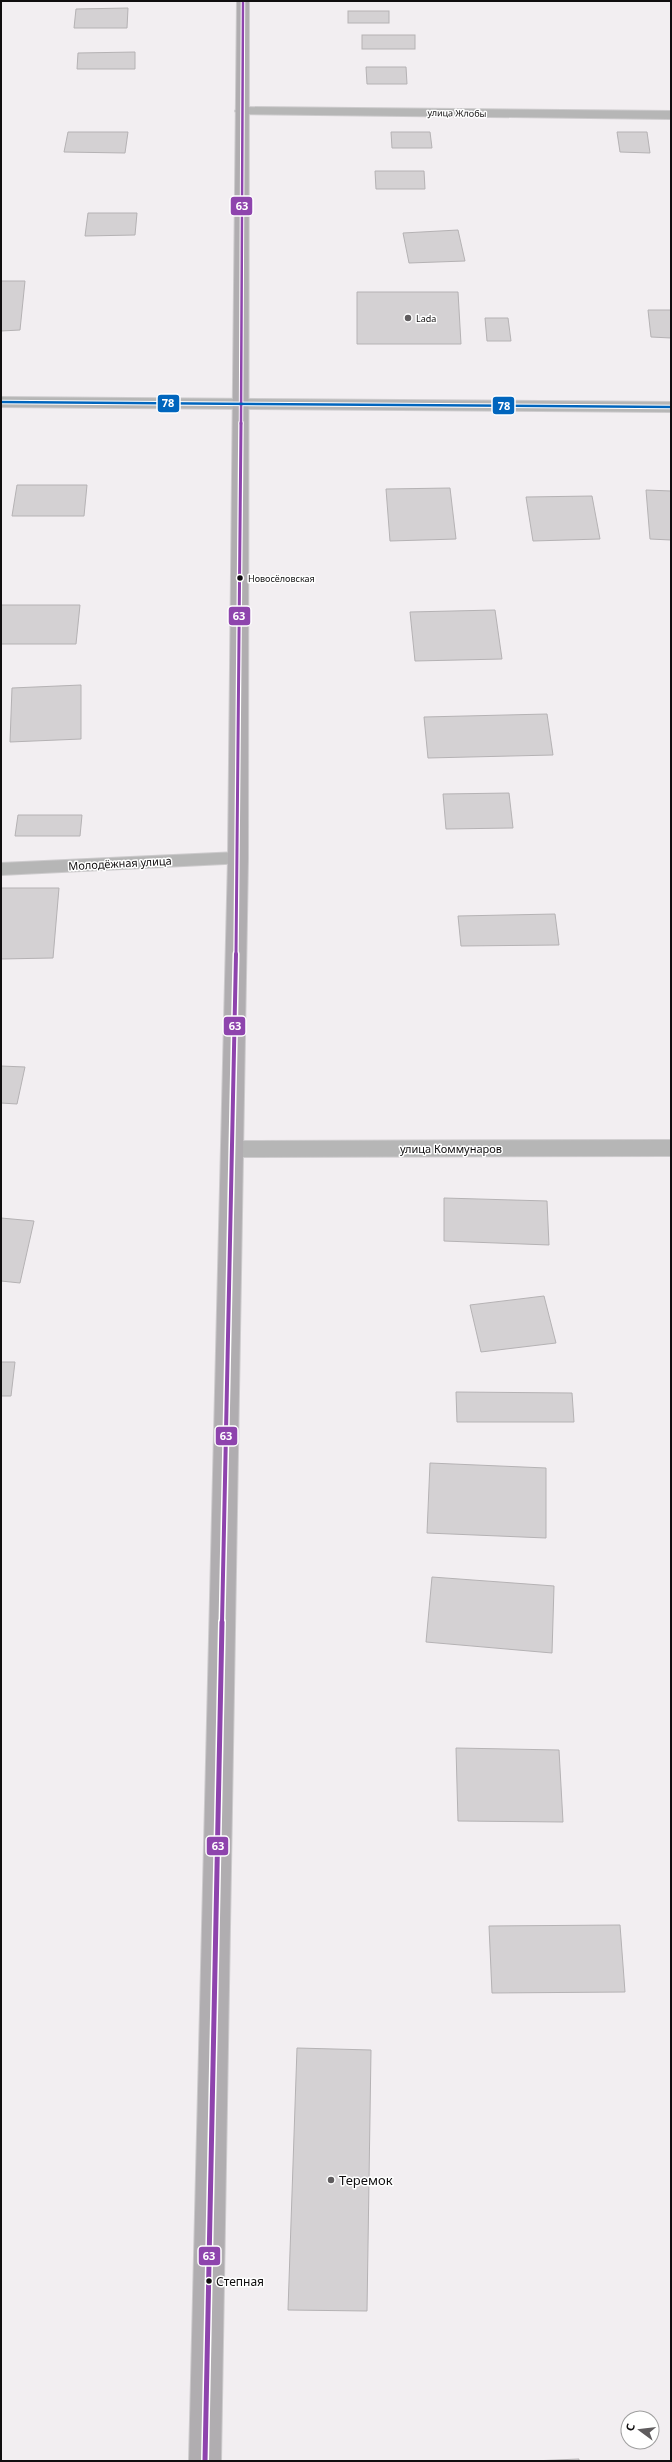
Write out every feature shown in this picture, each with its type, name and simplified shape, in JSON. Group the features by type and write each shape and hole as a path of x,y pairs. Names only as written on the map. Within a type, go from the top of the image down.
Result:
{"main road":[{"path":"205,2461 238,858 243,1"}],"street":[{"name":"улица Жлобы","path":"242,111 671,115"},
{"path":"1,402 671,407"},
{"name":"Молодёжная улица","path":"1,869 238,858"},
{"name":"улица Коммунаров","path":"232,1149 671,1148"}],"building":[{"path":"128,8 127,28 74,28 76,9"},
{"path":"348,11 389,11 389,23 348,23"},
{"path":"362,35 415,35 415,49 362,49"},
{"path":"135,52 135,69 77,69 78,53"},
{"path":"366,67 406,67 407,84 367,84"},
{"path":"68,132 128,132 125,153 64,152"},
{"path":"391,132 430,132 432,148 392,148"},
{"path":"617,132 647,132 650,153 620,152"},
{"path":"375,171 424,171 425,189 376,189"},
{"path":"88,213 137,213 135,235 85,236"},
{"path":"458,230 465,261 409,263 403,233"},
{"path":"1,281 25,281 20,330 1,331"},
{"name":"Lada","path":"357,292 458,292 461,344 357,344"},
{"path":"648,310 671,310 671,338 651,337"},
{"path":"485,318 508,318 511,341 487,341"},
{"path":"17,485 87,485 84,516 12,516"},
{"path":"450,488 456,539 390,541 386,489"},
{"path":"646,490 671,491 671,540 650,539"},
{"path":"592,496 600,539 533,541 526,497"},
{"path":"1,605 80,605 76,644 1,644"},
{"path":"495,610 502,659 415,661 410,612"},
{"path":"81,685 81,739 10,742 12,688"},
{"path":"547,714 553,755 428,758 424,717"},
{"path":"509,793 513,828 446,829 443,794"},
{"path":"18,815 82,815 80,836 15,836"},
{"path":"1,888 59,888 53,958 1,959"},
{"path":"555,914 559,945 461,946 458,916"},
{"path":"1,1066 25,1067 17,1104 1,1103"},
{"path":"444,1198 547,1201 549,1245 444,1241"},
{"path":"1,1218 34,1221 20,1283 1,1281"},
{"path":"544,1296 556,1343 481,1352 470,1305"},
{"path":"1,1362 15,1362 11,1396 1,1396"},
{"path":"456,1392 572,1393 574,1422 457,1422"},
{"path":"430,1463 546,1468 546,1538 427,1533"},
{"path":"432,1577 554,1586 552,1653 426,1642"},
{"path":"456,1748 559,1750 563,1822 458,1821"},
{"path":"620,1925 625,1992 492,1993 489,1926"},
{"name":"Теремок","path":"297,2048 371,2050 367,2311 288,2310"},
{"path":"579,2459 579,2461 532,2461"}],"transit line":[{"name":"63","path":"205,2461 238,858 243,1"},
{"name":"78","path":"1,402 671,407"}],"place":[{"name":"Lada","path":"408,318"},
{"name":"Новосёловская","path":"240,578"},
{"name":"Теремок","path":"331,2180"},
{"name":"Степная","path":"209,2281"}]}
